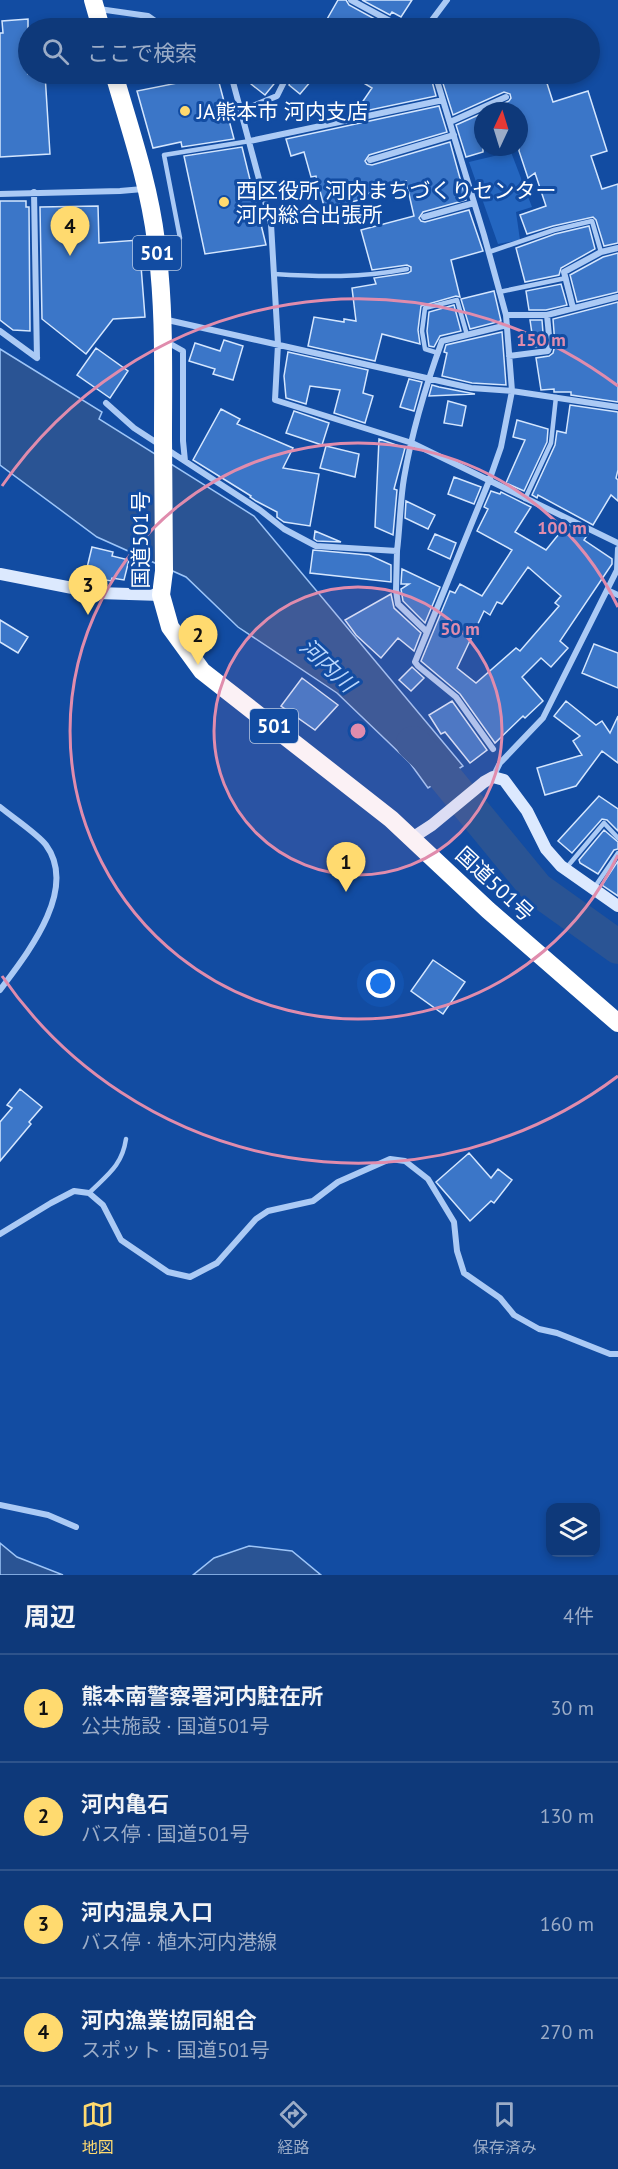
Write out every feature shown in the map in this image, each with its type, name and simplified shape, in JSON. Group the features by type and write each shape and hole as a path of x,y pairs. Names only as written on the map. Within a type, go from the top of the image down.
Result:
{"highway":[{"name":"国道501号","path":"117,84 147,188 156,242 164,340 164,571 161,595 170,627 202,671 392,819 488,910 618,1023"}],"main road":[{"path":"0,574 98,593 161,595"},
{"path":"412,838 488,780 504,780 526,811 546,849 565,870 618,906"}],"street":[{"path":"351,0 384,18"},
{"path":"434,18 447,0"},
{"path":"94,4 151,18"},
{"path":"234,84 271,224 278,344 274,400 411,443 618,543"},
{"path":"241,111 277,96 283,84"},
{"path":"438,84 506,315 512,391 501,447 489,481 415,662 456,697 493,749"},
{"path":"450,122 506,97"},
{"path":"250,141 443,100"},
{"path":"370,160 454,135"},
{"path":"0,194 120,191 147,188"},
{"path":"0,331 38,358 34,192"},
{"path":"424,217 474,203"},
{"path":"573,308 564,272 601,252 618,248"},
{"path":"506,315 547,315 618,297"},
{"path":"509,356 548,351 550,346 547,315"},
{"path":"163,319 471,388 512,391 618,406"},
{"path":"427,632 398,604 396,590 404,479 411,443 442,341 507,325"},
{"path":"164,340 183,351 185,461"},
{"path":"106,403 134,428 260,510 284,529 316,546 398,551"},
{"path":"488,780 500,763 543,718 617,570 618,549"},
{"path":"607,590 618,595"},
{"path":"0,807 46,845 57,870 55,897 33,945 0,990"},
{"path":"0,1234 74,1191 89,1193 103,1205 121,1240 168,1272 190,1277 217,1263 256,1219 268,1211 313,1202 339,1182 390,1159 405,1161 428,1179 454,1222 457,1251 464,1272 500,1298 514,1316 539,1329 557,1332 610,1354 618,1354"},
{"path":"0,1505 48,1515 76,1527"}],"lane":[{"path":"156,242 180,238 164,155 250,141"},
{"path":"489,252 554,230 592,221 601,252"},
{"path":"274,274 329,278 375,275 407,269"},
{"path":"499,292 566,278"},
{"path":"438,353 425,349 422,331 425,308 457,300 467,335"},
{"path":"525,499 551,443 556,397"},
{"path":"565,870 604,823 618,838"},
{"path":"593,890 618,853"},
{"path":"89,1193 116,1168 124,1153 126,1139"}],"shaded area":[{"path":"494,156 513,156 532,207 516,212 520,240 498,244 469,162"}],"water":[{"path":"0,349 102,412 99,419 254,516 463,766 428,788 410,763 337,693 238,627 186,577 97,537 0,465"},
{"path":"0,1543 17,1557 63,1575 0,1575"},
{"path":"249,1546 292,1551 321,1575 193,1575 214,1558"}],"building":[{"path":"338,0 346,0 349,5 373,18 328,18"},
{"path":"362,0 412,0 401,17 392,12 390,15"},
{"path":"18,20 18,84 46,84 50,154 0,157 0,33 3,33 2,21"},
{"name":"JA熊本市 河内支店","path":"172,84 219,84 234,139 182,147 181,142 153,148 137,91"},
{"path":"251,84 274,84 265,95"},
{"path":"289,84 308,84 300,94"},
{"path":"365,84 433,84 436,96 365,111 359,107 372,88"},
{"path":"443,84 547,84 553,102 588,91 607,151 591,156 602,189 618,184 618,243 604,246 593,217 527,234 520,215 546,206 535,173 528,178 521,156 528,156 528,102 507,102 511,98 510,94 504,92 482,102 474,102 474,106 453,115"},
{"path":"439,106 447,132 369,155 365,161 372,165 450,142 466,200 423,212 419,218 425,222 469,210 483,251 451,260 460,297 456,296 421,306 418,330 420,344 382,334 375,361 308,346 314,317 344,322 344,319 356,321 352,288 376,284 374,278 411,271 411,267 407,265 372,270 361,230 414,216 406,181 361,196 362,199 325,210 316,176 311,177 304,152 291,156 286,139"},
{"path":"474,117 474,155 466,157 456,125"},
{"name":"西区役所 河内まちづくりセンター 河内総合出張所","path":"242,147 266,245 205,254 184,156"},
{"path":"0,201 26,201 26,207 29,207 30,331 13,330 0,320"},
{"path":"98,206 99,243 139,240 145,317 113,319 86,354 42,319 40,207"},
{"path":"589,226 595,249 561,268 559,275 525,282 516,248 555,234"},
{"path":"618,253 618,292 577,302 570,275 603,257"},
{"path":"561,284 567,305 546,310 529,310 526,291"},
{"path":"494,291 501,321 470,329 461,299"},
{"path":"618,302 618,402 571,395 571,392 554,392 554,389 541,390 536,358 553,353 555,345 553,319"},
{"path":"454,305 461,331 440,336 434,347 429,346 427,331 429,312"},
{"path":"530,320 542,320 544,346 534,347"},
{"path":"502,332 506,385 472,383 442,376 447,353 444,352 446,345"},
{"path":"224,340 243,346 233,380 213,374 215,369 189,361 195,343 220,351"},
{"path":"96,348 128,371 110,398 77,375"},
{"path":"288,352 368,370 363,393 373,396 365,423 334,413 340,390 310,386 306,404 286,398 284,376"},
{"path":"409,379 422,382 414,411 400,407"},
{"path":"432,385 439,387 475,394 429,396"},
{"path":"448,401 466,406 462,426 444,423"},
{"path":"570,405 618,412 616,478 618,480 618,501 611,495 593,525 538,495 537,498 532,495 555,445 557,431 566,433"},
{"path":"221,409 240,419 237,424 293,448 283,468 319,474 310,526 284,522 277,517 277,512 193,460"},
{"path":"294,411 329,423 322,445 286,433"},
{"path":"517,420 548,429 547,442 524,491 506,483 525,440 513,437"},
{"path":"379,439 405,448 394,489 397,490 393,535 375,527"},
{"path":"326,446 359,454 355,477 320,468"},
{"path":"454,477 481,487 474,504 448,494"},
{"path":"491,491 500,494 501,492 531,507 515,532 546,550 567,524 588,534 584,540 612,559 612,564 560,641 568,648 551,667 541,658 522,677 543,701 525,718 523,716 495,743 460,694 421,661 450,591 455,593 460,584 482,596 512,550 477,531 488,509 484,507","holes":["528,567 561,596 555,603 559,606 520,651 516,648 476,683 457,668 484,611 490,615 497,602 502,604"]},
{"path":"406,501 435,515 428,529 405,518"},
{"path":"315,531 341,542 317,541 314,539"},
{"path":"435,534 456,543 450,559 428,549"},
{"path":"92,547 113,552 112,556 129,560 124,580 112,578 111,581 85,576"},
{"path":"313,550 369,555 391,565 391,582 310,573"},
{"path":"402,569 440,587 425,623 403,601 401,589 409,584 401,584"},
{"path":"391,594 394,608 421,633 414,651 398,638 381,658 356,635 345,620"},
{"path":"0,620 28,637 18,653 0,642"},
{"path":"594,644 618,653 618,688 582,673"},
{"path":"412,667 424,678 411,691 399,680"},
{"path":"302,678 338,705 315,730 281,706"},
{"path":"452,701 487,750 470,763 445,732 441,734 429,715"},
{"path":"566,701 596,725 602,721 610,733 618,716 618,763 602,751 576,786 545,795 537,768 582,755 573,741 580,736 554,716"},
{"path":"599,796 618,809 618,831 607,820 602,819 572,853 558,841"},
{"path":"604,830 618,842 618,849 614,850 598,874 580,863 579,860"},
{"path":"618,861 618,896 602,885"},
{"path":"433,960 465,982 443,1014 411,991"},
{"path":"20,1089 42,1107 0,1161 0,1122 12,1108 7,1105"},
{"path":"469,1153 491,1178 498,1169 512,1180 494,1203 491,1201 470,1221 436,1182"}],"waterway":[{"name":"河内川","path":"413,743 430,759 537,889 618,947"}],"place":[{"name":"JA熊本市 河内支店","path":"185,111"},
{"name":"西区役所 河内まちづくりセンター 河内総合出張所","path":"224,202"},
{"name":"河内漁業協同組合","path":"70,256"},
{"name":"河内温泉入口","path":"88,615"},
{"name":"河内亀石","path":"198,665"},
{"name":"熊本南警察署河内駐在所","path":"346,892"}]}
